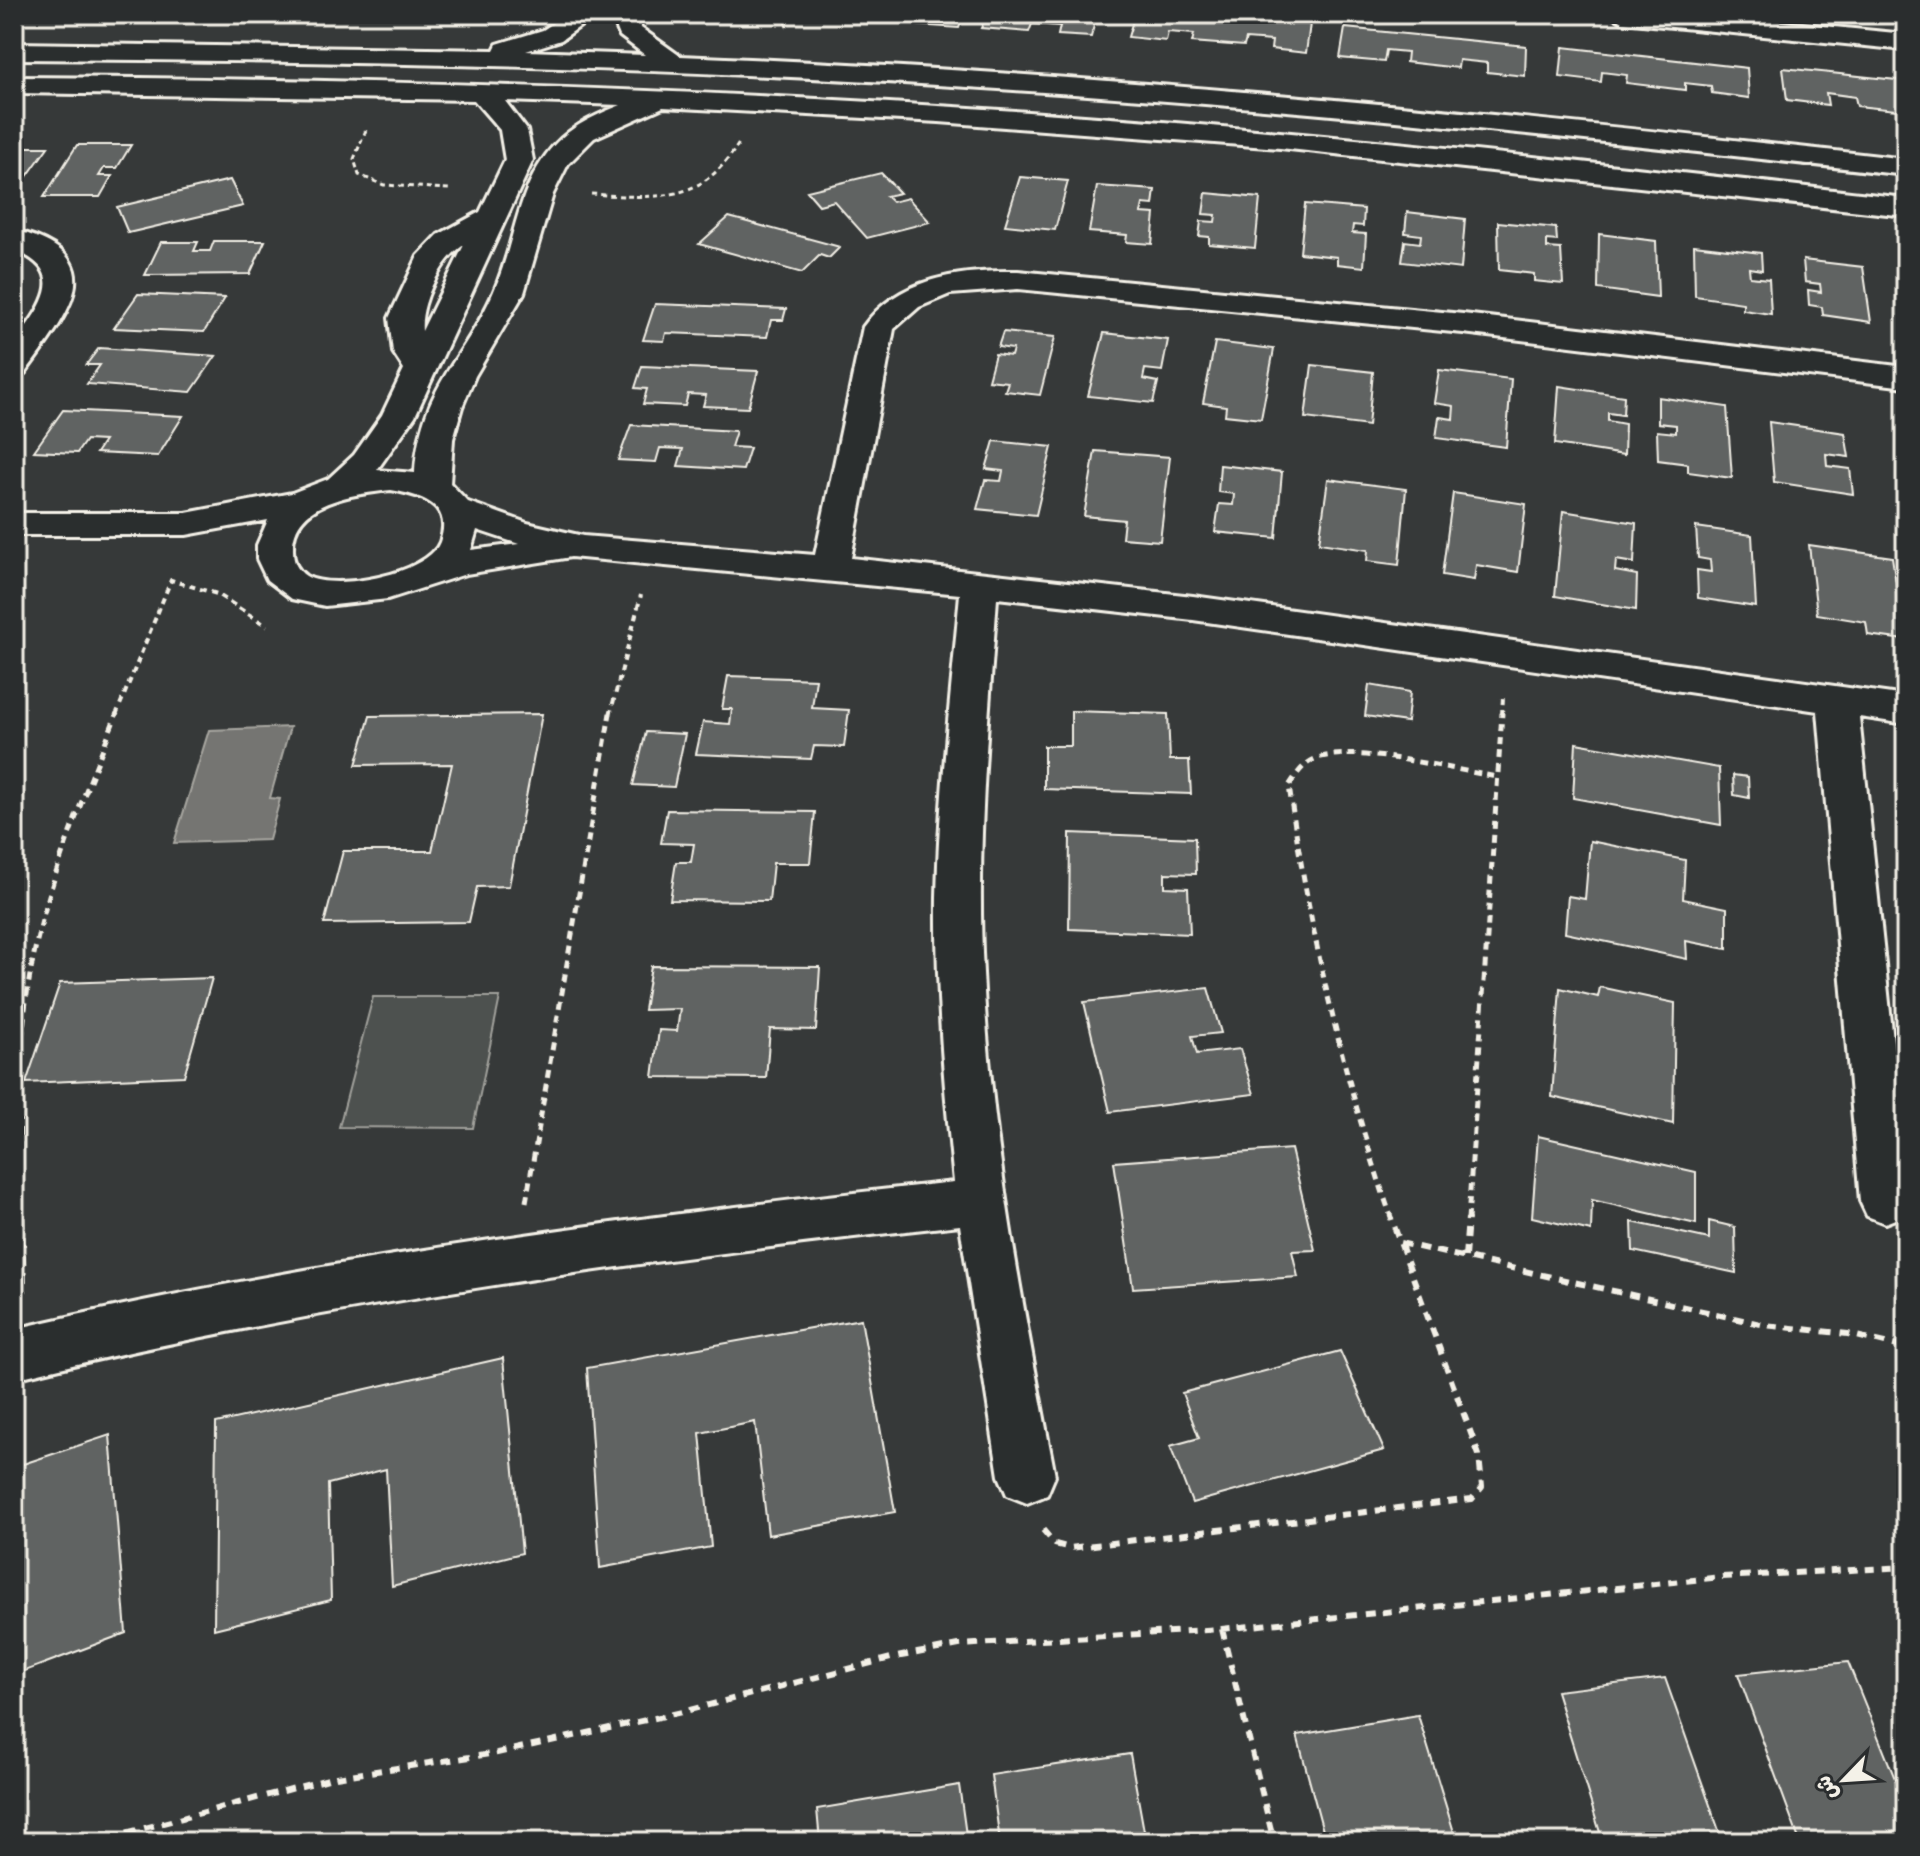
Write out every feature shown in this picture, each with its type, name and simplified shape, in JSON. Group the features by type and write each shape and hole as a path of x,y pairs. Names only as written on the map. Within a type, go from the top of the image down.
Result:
{"street":[{"path":"477,57 552,35 584,14"},
{"path":"624,14 629,31 672,63"},
{"path":"1622,14 1906,42"},
{"path":"14,51 477,57 672,63 1171,93 1462,119 1906,167"},
{"path":"14,85 479,90 1055,122 1297,141 1906,207"},
{"path":"341,485 385,439 519,160 521,145 511,125 479,90"},
{"path":"426,574 445,559 456,542 460,526 445,499 433,450 443,412 466,363 497,315 513,282 531,216 554,163 567,146 588,130 663,98"},
{"path":"14,239 43,249 60,264 66,282 57,304 14,366"},
{"path":"831,568 879,327 894,308 918,293 948,283 983,279 1018,280 1330,308 1633,340 1906,377"},
{"path":"14,524 147,527 226,519 304,502 341,485 391,479 445,499 517,532 583,548 980,583 1373,632 1906,710"},
{"path":"251,553 272,541 283,520 304,502"},
{"path":"147,527 251,553 290,581 318,593 354,596 392,589 426,574 504,556 583,548"},
{"path":"980,583 961,818 959,900 967,1090 979,1201 1027,1476"},
{"path":"1837,699 1885,1201"},
{"path":"20,1353 268,1298 517,1254 979,1201"}],"path":[{"path":"20,1353 23,1175 18,1106 22,1039 30,975 60,855 171,580 217,594 251,619 275,629"},
{"path":"517,1254 607,726 642,591 626,590"},
{"path":"1465,1257 1503,693 1489,691"},
{"path":"1027,1476 1043,1532 1055,1544 1070,1548 1472,1499 1482,1487 1479,1455 1399,1243 1360,1117 1307,901 1289,786 1300,768 1320,757 1347,755 1497,777"},
{"path":"1399,1243 1765,1325 1848,1334 1906,1348"},
{"path":"92,1842 336,1777 513,1750 682,1712 891,1658 959,1645 1222,1629 1722,1577 1906,1567"},
{"path":"1222,1629 1274,1842"}],"shaded area":[{"path":"290,727 270,798 280,799 269,840 174,843 209,730"},
{"path":"373,997 500,997 473,1128 339,1127"}],"building":[{"path":"921,14 1097,14 1091,37 1058,35 1060,26 1032,24 1029,32 981,28 985,19 963,17 959,28 917,25"},
{"path":"1135,14 1201,14 1310,24 1306,53 1271,49 1272,41 1246,39 1244,46 1192,42 1194,34 1168,32 1166,41 1128,37"},
{"path":"1345,28 1526,46 1525,76 1487,72 1487,63 1459,60 1458,68 1406,62 1407,52 1386,50 1384,62 1340,58"},
{"path":"1563,47 1747,68 1749,98 1712,93 1711,86 1685,83 1685,90 1626,83 1627,75 1602,72 1601,82 1560,77"},
{"path":"1783,68 1906,81 1906,111 1857,106 1855,97 1826,93 1828,105 1787,100"},
{"path":"77,145 131,145 117,168 104,168 99,176 112,176 100,197 44,197"},
{"path":"14,147 48,147 18,189 14,189"},
{"path":"881,173 900,193 886,196 892,202 908,198 930,222 867,238 834,201 819,205 807,191"},
{"path":"1020,177 1068,181 1055,230 1005,225"},
{"path":"230,180 243,206 128,233 117,207"},
{"path":"1097,186 1155,190 1153,205 1143,204 1141,213 1155,214 1152,244 1126,242 1127,235 1089,232"},
{"path":"1206,193 1260,198 1255,248 1209,244 1209,237 1199,236 1201,221 1215,222 1216,215 1203,214"},
{"path":"1305,204 1364,209 1363,226 1353,225 1352,233 1366,234 1364,267 1337,264 1337,257 1300,253"},
{"path":"1407,212 1465,219 1461,269 1402,262 1405,241 1420,243 1421,235 1405,233"},
{"path":"729,217 840,247 829,258 820,255 802,273 699,244"},
{"path":"1498,222 1556,228 1557,241 1547,240 1547,248 1561,249 1563,284 1534,281 1534,274 1499,270"},
{"path":"1599,234 1656,241 1658,297 1598,289"},
{"path":"214,241 265,241 250,274 145,275 161,242 198,242 194,251 210,251"},
{"path":"1694,245 1761,253 1762,270 1749,268 1750,277 1769,279 1771,314 1743,310 1743,303 1695,296"},
{"path":"1803,260 1863,267 1871,322 1823,315 1822,307 1809,305 1808,290 1821,292 1820,284 1805,282"},
{"path":"138,294 225,298 204,332 114,328"},
{"path":"655,304 786,309 783,320 771,320 767,337 666,333 664,341 643,340"},
{"path":"1003,332 1055,337 1040,395 1005,391 1008,382 988,380 995,354 1011,356 1013,349 998,347"},
{"path":"1104,333 1168,340 1162,371 1145,369 1143,379 1158,382 1153,403 1088,396"},
{"path":"1215,342 1274,349 1261,419 1225,415 1226,406 1203,403"},
{"path":"99,348 216,356 191,392 87,384 100,365 86,365"},
{"path":"1312,365 1373,372 1368,426 1305,418"},
{"path":"642,366 758,371 748,408 703,406 706,395 688,394 685,406 643,404 647,389 635,388"},
{"path":"1439,370 1511,379 1506,447 1436,438 1439,417 1453,419 1454,406 1434,403"},
{"path":"1559,386 1624,396 1623,415 1608,413 1608,421 1625,424 1624,455 1555,444"},
{"path":"1658,397 1727,407 1732,478 1688,472 1688,464 1658,460 1657,431 1676,433 1676,425 1658,423"},
{"path":"63,410 183,416 158,456 96,453 104,441 86,440 77,453 34,451"},
{"path":"1769,422 1845,433 1849,457 1826,454 1827,466 1850,469 1853,494 1774,482"},
{"path":"631,425 736,431 731,447 750,448 743,470 678,466 683,449 660,448 656,462 618,460"},
{"path":"994,441 1052,447 1036,515 977,509 985,480 1001,481 1003,471 986,469"},
{"path":"1095,451 1170,457 1160,541 1122,538 1124,520 1084,516"},
{"path":"1220,465 1282,472 1276,538 1215,532 1219,504 1233,505 1234,494 1218,492"},
{"path":"1328,479 1406,489 1399,565 1367,561 1368,550 1319,543"},
{"path":"1453,493 1526,504 1518,572 1476,565 1474,580 1442,575"},
{"path":"1563,511 1636,523 1634,563 1616,560 1615,571 1637,575 1636,610 1555,596"},
{"path":"1696,527 1752,535 1756,607 1698,598 1697,570 1711,572 1710,560 1698,558"},
{"path":"1809,545 1892,557 1905,640 1868,635 1866,622 1817,614"},
{"path":"728,676 816,679 812,708 849,710 844,747 814,746 811,759 696,754 703,722 730,724 732,709 722,709"},
{"path":"1369,685 1410,692 1407,722 1365,716"},
{"path":"1071,711 1168,714 1170,760 1189,760 1191,794 1044,789 1044,746 1071,746"},
{"path":"542,714 509,886 477,887 469,922 324,924 343,851 432,851 452,764 356,765 370,716"},
{"path":"646,732 685,734 674,787 633,785"},
{"path":"1576,743 1719,768 1721,825 1573,798"},
{"path":"1733,775 1748,777 1749,798 1734,795"},
{"path":"667,810 815,812 810,863 773,863 769,901 670,900 676,862 691,862 694,844 661,843"},
{"path":"1070,833 1195,838 1196,874 1165,873 1165,887 1188,888 1190,934 1069,929"},
{"path":"1590,841 1685,860 1683,899 1727,908 1727,949 1686,941 1687,959 1565,933 1568,896 1585,899"},
{"path":"651,966 820,967 816,1030 770,1029 766,1078 653,1077 659,1030 677,1031 680,1009 644,1010"},
{"path":"212,978 184,1076 26,1083 60,983"},
{"path":"1600,987 1675,1003 1673,1124 1552,1097 1560,988 1598,997"},
{"path":"1208,988 1221,1033 1192,1036 1197,1054 1240,1049 1254,1094 1110,1112 1084,1002"},
{"path":"1538,1136 1696,1172 1696,1224 1592,1200 1591,1231 1532,1217"},
{"path":"1291,1149 1315,1250 1292,1251 1298,1277 1133,1288 1114,1162"},
{"path":"1709,1221 1735,1227 1736,1273 1633,1251 1632,1222 1709,1239"},
{"path":"861,1319 895,1512 768,1535 755,1422 700,1433 711,1547 600,1568 587,1368"},
{"path":"1340,1351 1384,1450 1192,1503 1170,1446 1199,1438 1182,1393"},
{"path":"503,1358 522,1553 392,1586 386,1469 328,1484 331,1600 214,1629 216,1423"},
{"path":"110,1435 126,1633 14,1675 14,1467"},
{"path":"1848,1662 1906,1806 1906,1842 1800,1842 1738,1674"},
{"path":"1665,1678 1723,1842 1603,1842 1556,1691"},
{"path":"1418,1715 1457,1842 1326,1842 1297,1735"},
{"path":"1130,1754 1146,1842 1000,1842 991,1775"},
{"path":"959,1785 967,1842 820,1842 817,1809"}]}
